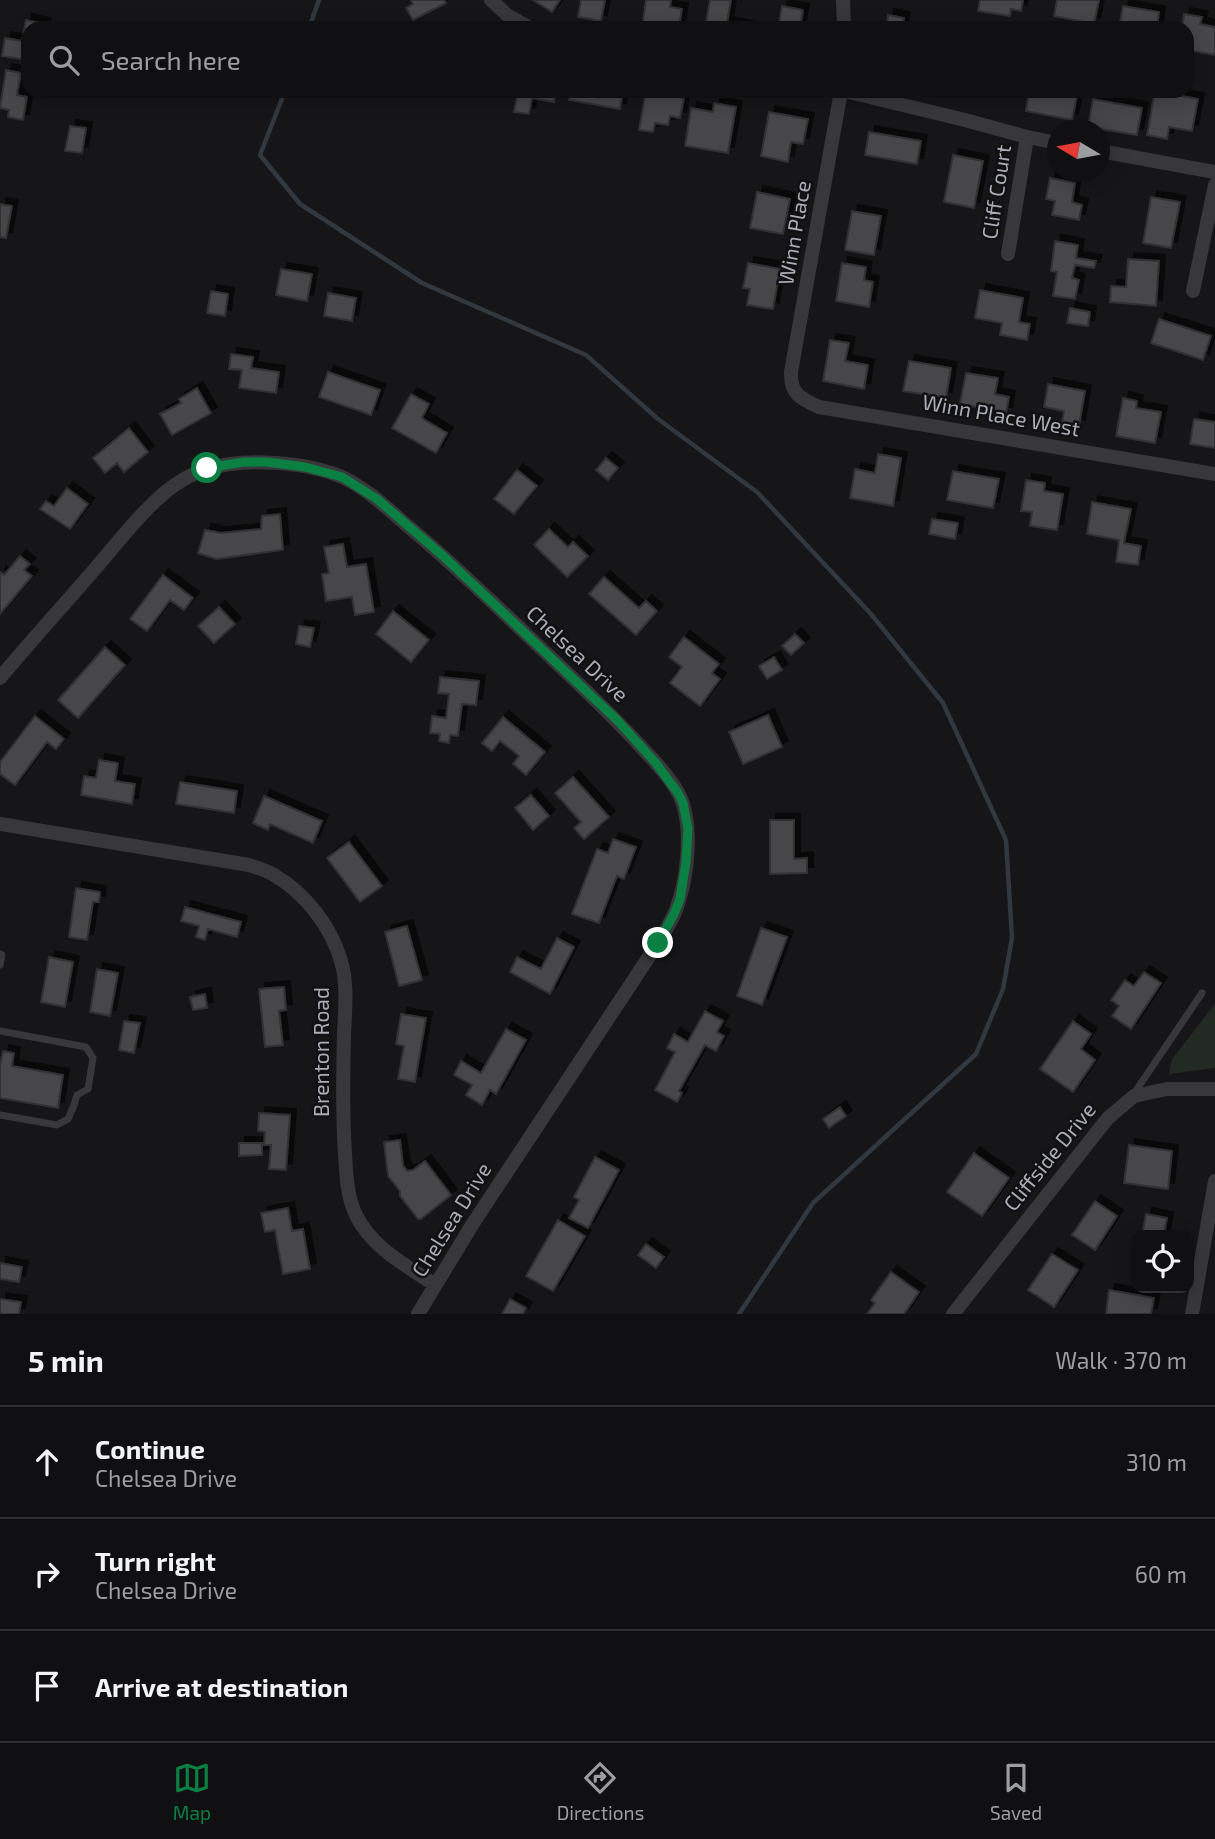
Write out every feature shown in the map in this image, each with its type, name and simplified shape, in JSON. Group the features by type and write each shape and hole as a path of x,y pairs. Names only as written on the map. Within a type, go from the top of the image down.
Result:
{"street":[{"path":"491,0 518,21"},
{"path":"843,0 844,21"},
{"name":"Winn Place","path":"790,382 842,98"},
{"path":"872,98 1047,141"},
{"name":"Cliff Court","path":"1008,254 1027,137"},
{"path":"1110,153 1215,172"},
{"path":"1193,291 1215,186"},
{"name":"Winn Place West","path":"790,382 798,396 819,407 1215,474"},
{"name":"Chelsea Drive","path":"0,678 170,488 207,468 244,462 305,467 342,477 377,499 432,547 617,720 655,762 678,793 683,803 688,829 680,899 674,914 658,943 479,1214 418,1314"},
{"name":"Brenton Road","path":"0,824 249,865 272,873 311,906 327,928 342,962 345,994 342,1113 351,1201 363,1227 377,1242 435,1285"},
{"path":"1130,1098 1167,1089 1215,1089"},
{"name":"Cliffside Drive","path":"953,1314 1108,1118 1130,1098"},
{"path":"1192,1314 1215,1181"}],"lane":[{"path":"0,954 0,965"},
{"path":"1130,1098 1202,993"},
{"path":"0,1031 86,1047 93,1058 88,1089 76,1095 75,1105 68,1119 57,1125 0,1115"}],"shaded area":[{"path":"1215,1004 1215,1068 1169,1074 1172,1059"}],"building":[{"path":"411,0 444,0 446,3 413,20 406,8 413,4"},
{"path":"533,0 560,0 552,12"},
{"path":"581,0 605,0 601,21 578,17"},
{"path":"646,0 671,0 670,7 682,9 680,21 643,21"},
{"path":"710,0 731,0 727,21 706,21"},
{"path":"980,0 1023,0 1021,11 1011,9 1010,16 978,11"},
{"path":"1057,0 1099,0 1095,21 1054,16"},
{"path":"782,6 803,10 801,21 779,21"},
{"path":"1123,6 1159,12 1158,21 1120,21"},
{"path":"1184,14 1202,17 1200,24 1215,27 1215,55 1194,51 1194,21 1183,21"},
{"path":"888,15 904,18 903,21 887,21"},
{"path":"5,38 21,41 21,59 2,56"},
{"path":"6,70 21,73 17,95 27,98 23,120 8,117 9,110 0,108"},
{"path":"517,98 532,98 529,114 514,112"},
{"path":"532,98 555,98 554,102"},
{"path":"569,98 622,98 620,109"},
{"path":"645,98 684,98 680,118 670,116 668,125 655,123 653,132 639,130"},
{"path":"1028,98 1077,98 1072,119 1026,111"},
{"path":"1154,98 1198,99 1192,131 1169,127 1167,139 1147,135"},
{"path":"1093,99 1142,108 1137,135 1110,131 1110,119 1089,119"},
{"path":"714,103 736,107 728,153 685,146 691,108 713,112"},
{"path":"769,112 808,119 803,144 791,142 788,162 761,156"},
{"path":"70,126 86,128 82,153 65,151"},
{"path":"869,132 921,141 917,164 865,155"},
{"path":"953,155 983,161 974,208 944,202"},
{"path":"1049,182 1075,183 1072,202 1082,205 1079,220 1052,215 1055,201 1046,199"},
{"path":"757,192 790,199 783,234 750,228"},
{"path":"1151,197 1180,202 1171,248 1143,243"},
{"path":"0,204 12,206 6,238 0,237"},
{"path":"852,211 881,216 874,255 845,250"},
{"path":"1055,241 1078,245 1076,258 1096,261 1094,268 1075,265 1072,278 1079,280 1075,299 1053,296 1057,272 1051,271"},
{"path":"1128,259 1159,261 1156,306 1110,302 1111,286 1126,287"},
{"path":"748,263 780,269 773,309 747,305 750,289 743,288"},
{"path":"842,263 866,267 864,280 873,282 869,307 836,301"},
{"path":"281,269 312,274 307,301 276,295"},
{"path":"980,290 1023,298 1019,322 1030,324 1027,340 1000,335 1002,323 975,318"},
{"path":"211,291 228,294 225,316 207,313"},
{"path":"328,293 356,298 352,321 324,316"},
{"path":"1070,308 1090,312 1088,326 1067,323"},
{"path":"1159,319 1211,336 1203,360 1151,343"},
{"path":"830,340 849,343 845,361 868,365 864,389 823,381"},
{"path":"231,354 253,357 251,368 279,372 276,393 239,388 242,370 229,369"},
{"path":"909,361 951,368 946,398 903,391"},
{"path":"328,372 380,390 371,415 319,397"},
{"path":"966,373 998,378 995,394 1009,397 1006,413 960,404"},
{"path":"1048,384 1085,391 1079,426 1062,423 1064,411 1044,407"},
{"path":"197,388 211,413 172,435 160,414 181,403 179,399"},
{"path":"411,394 429,404 422,418 447,433 436,453 392,428"},
{"path":"1123,398 1137,401 1136,408 1161,412 1155,443 1116,436"},
{"path":"1194,419 1215,422 1215,448 1190,444"},
{"path":"129,428 148,452 124,472 117,463 105,473 93,458"},
{"path":"878,454 901,458 893,506 850,498 855,469 875,473"},
{"path":"606,458 618,468 608,480 596,470"},
{"path":"517,470 537,486 514,514 494,499"},
{"path":"953,471 999,479 993,508 947,500"},
{"path":"1026,480 1045,483 1044,491 1063,494 1057,530 1030,526 1032,512 1021,511"},
{"path":"67,488 88,504 70,529 40,509 46,501 54,506"},
{"path":"1092,502 1131,509 1124,543 1141,546 1138,565 1116,562 1119,540 1087,534"},
{"path":"280,514 283,550 216,559 198,553 205,530 221,533 261,529 262,516"},
{"path":"932,519 958,523 955,539 929,534"},
{"path":"549,529 568,547 573,542 588,556 567,577 534,545"},
{"path":"343,544 347,567 366,564 374,612 355,615 352,597 326,601 322,574 329,573 324,547"},
{"path":"20,556 30,564 24,570 32,576 0,614 0,572 4,575"},
{"path":"163,575 193,598 184,610 170,600 147,631 130,619"},
{"path":"604,577 639,608 646,601 657,611 636,635 589,594"},
{"path":"219,607 235,624 214,643 198,626"},
{"path":"393,611 429,640 411,662 376,634"},
{"path":"299,626 314,628 310,647 296,644"},
{"path":"795,634 804,643 791,655 782,646"},
{"path":"684,637 719,664 712,673 720,679 700,706 670,683 682,667 669,657"},
{"path":"105,647 125,665 78,718 58,700"},
{"path":"774,657 782,670 767,679 759,666"},
{"path":"440,677 479,681 476,705 462,704 458,736 450,735 449,743 439,741 440,734 430,733 432,716 446,718 449,694 438,693"},
{"path":"768,715 782,747 743,764 729,732"},
{"path":"35,716 64,739 56,749 47,742 15,785 0,774 0,762"},
{"path":"503,717 545,752 526,775 513,764 519,756 500,741 492,751 482,743"},
{"path":"99,760 118,763 115,781 135,784 132,804 81,795 84,776 96,778"},
{"path":"573,777 609,817 584,839 574,828 581,822 555,793"},
{"path":"180,782 237,791 234,813 176,804"},
{"path":"531,795 549,816 533,830 515,808"},
{"path":"264,796 322,821 313,843 270,824 268,830 253,823"},
{"path":"770,820 794,820 794,859 807,858 807,873 770,874"},
{"path":"613,839 636,847 624,879 617,876 599,923 572,914 597,849 608,853"},
{"path":"349,842 382,886 360,902 327,858"},
{"path":"76,888 100,892 99,902 93,902 87,940 69,937"},
{"path":"185,907 241,922 237,937 208,929 205,940 196,937 199,926 181,921"},
{"path":"407,926 422,980 399,986 385,932"},
{"path":"761,928 787,937 762,1005 737,996"},
{"path":"557,938 574,947 550,994 510,972 517,957 541,969"},
{"path":"49,957 73,962 65,1007 41,1002"},
{"path":"97,969 118,973 110,1016 90,1012"},
{"path":"1144,972 1161,983 1131,1029 1112,1016 1119,1006 1111,1000 1125,980 1134,986"},
{"path":"284,987 286,1010 279,1011 283,1045 265,1047 259,989"},
{"path":"205,994 207,1008 193,1010 190,997"},
{"path":"705,1011 723,1021 717,1032 724,1036 716,1051 705,1045 679,1091 682,1093 677,1102 655,1090 675,1052 667,1048 674,1034 688,1042"},
{"path":"401,1014 426,1018 415,1082 398,1079 404,1046 396,1044"},
{"path":"124,1021 140,1023 134,1053 119,1050"},
{"path":"1073,1021 1091,1034 1081,1049 1095,1060 1073,1092 1040,1069"},
{"path":"506,1029 526,1040 496,1094 490,1090 482,1105 466,1095 472,1085 454,1075 461,1061 481,1073"},
{"path":"3,1051 14,1053 12,1066 63,1075 58,1108 0,1098"},
{"path":"840,1107 846,1116 829,1128 823,1119"},
{"path":"259,1113 290,1115 286,1170 269,1169 271,1145 264,1145 265,1132 258,1131"},
{"path":"400,1140 403,1165 407,1171 425,1161 451,1195 421,1219 418,1219 400,1196 400,1191 388,1176 384,1142"},
{"path":"239,1143 262,1143 262,1155 239,1156"},
{"path":"1129,1145 1172,1151 1168,1189 1124,1183"},
{"path":"974,1153 1009,1178 982,1216 947,1192"},
{"path":"595,1157 619,1170 588,1228 569,1218 579,1200 574,1197"},
{"path":"1095,1201 1117,1216 1095,1250 1072,1235"},
{"path":"288,1208 292,1231 303,1229 310,1269 283,1274 275,1230 265,1232 261,1213"},
{"path":"1146,1214 1167,1218 1165,1230 1143,1230"},
{"path":"558,1220 585,1236 553,1291 526,1276"},
{"path":"646,1244 664,1257 656,1268 638,1255"},
{"path":"1052,1254 1078,1270 1054,1307 1028,1290"},
{"path":"0,1263 22,1267 19,1282 0,1279"},
{"path":"891,1272 919,1292 904,1314 867,1314 875,1303 871,1300"},
{"path":"1109,1290 1154,1298 1151,1314 1106,1314"},
{"path":"0,1299 21,1302 19,1314 0,1314"},
{"path":"510,1299 526,1308 523,1314 502,1314"}],"waterway":[{"path":"312,21 319,0"},
{"path":"282,98 260,155 300,204 422,283 586,355 658,419 757,492 871,614 943,703 1006,840 1012,938 1003,989 976,1054 813,1203 739,1314"}],"route":[{"path":"207,468 244,462 267,462 305,467 342,477 377,499 442,555 617,720 655,762 678,793 683,803 688,829 680,899 658,943"}]}
